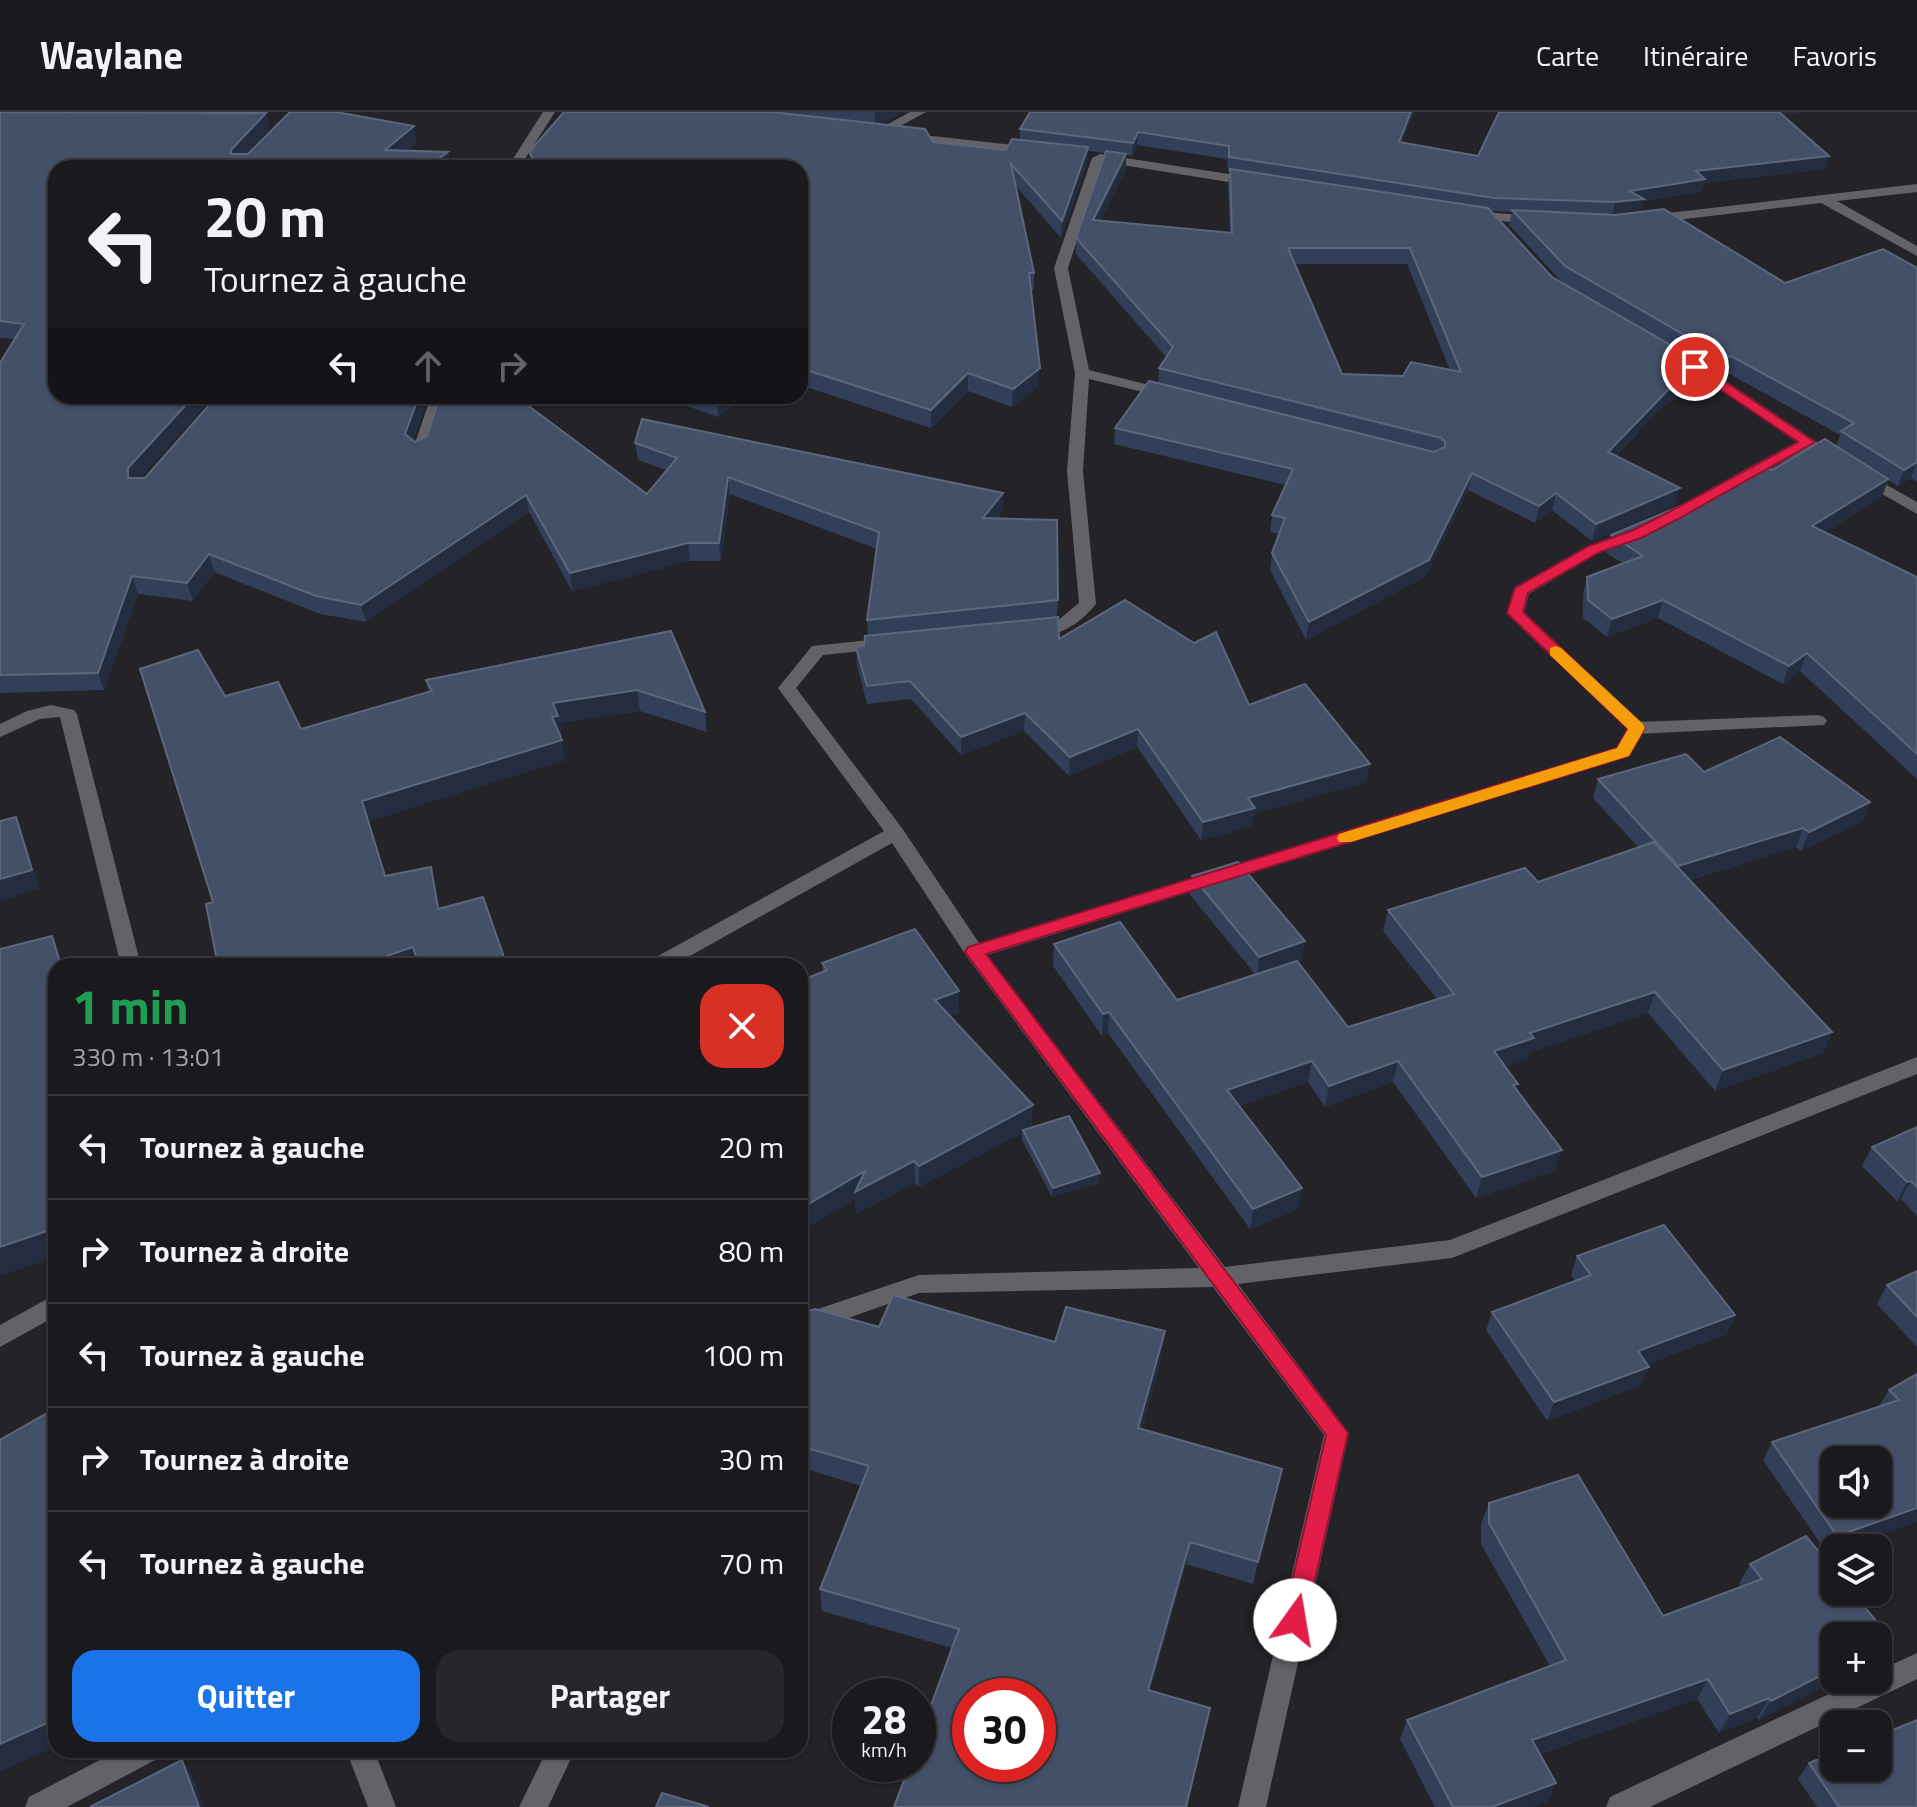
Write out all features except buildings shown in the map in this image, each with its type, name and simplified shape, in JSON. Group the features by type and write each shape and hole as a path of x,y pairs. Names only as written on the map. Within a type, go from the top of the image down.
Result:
{"street":[{"path":"518,160 549,112"},
{"path":"876,134 920,112"},
{"path":"861,132 1050,153"},
{"path":"1015,631 1061,627 1088,604 1075,471 1082,373 1061,268 1090,157 1271,184"},
{"path":"1642,220 1917,188"},
{"path":"1825,200 1917,252"},
{"path":"1459,213 1496,224 1551,221"},
{"path":"1675,355 1917,509"},
{"path":"1082,373 1189,400"},
{"path":"420,452 435,404"},
{"path":"1727,486 1808,442"},
{"path":"1648,528 1594,549 1521,591 1515,613 1637,728 1818,721"},
{"path":"909,641 818,650 787,688 895,833 974,952 1337,1433 1252,1807"},
{"path":"0,731 44,710 57,709 68,714 129,958"},
{"path":"974,952 1623,752 1637,728"},
{"path":"670,958 895,833"},
{"path":"808,1322 919,1284 1217,1277 1452,1249 1917,1065"},
{"path":"0,1337 48,1309"},
{"path":"1620,1807 1917,1666"},
{"path":"39,1807 132,1758"},
{"path":"363,1758 382,1807"},
{"path":"533,1807 557,1758"}],"slow traffic":[{"path":"1345,838 1623,752 1637,728 1556,651"}],"route":[{"path":"1295,1620 1337,1433 974,952 1623,752 1637,728 1515,613 1521,591 1594,549 1673,516 1808,442 1695,367"}]}
